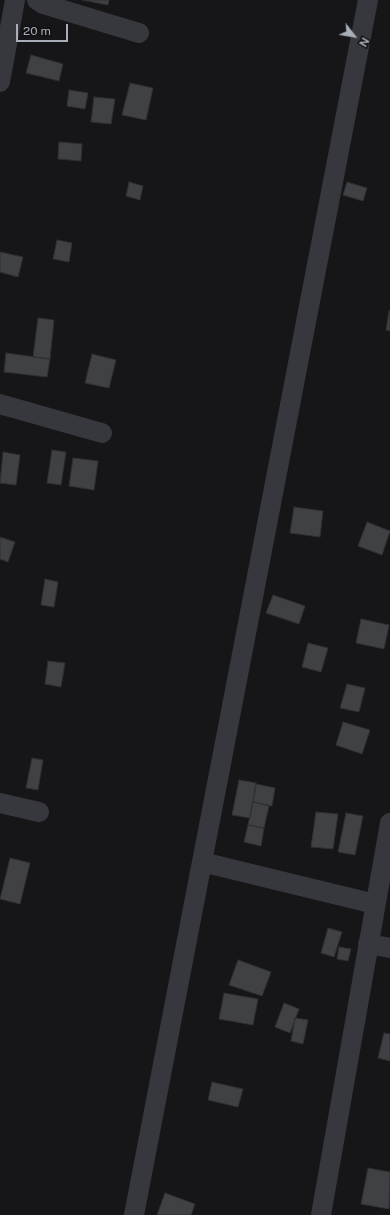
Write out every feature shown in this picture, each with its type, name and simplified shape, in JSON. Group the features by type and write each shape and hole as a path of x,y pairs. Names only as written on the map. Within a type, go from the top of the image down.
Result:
{"street":[{"path":"0,82 15,0"},
{"path":"37,0 43,4 139,33"},
{"path":"134,1215 368,0"},
{"path":"0,404 102,433"},
{"path":"0,803 39,812"},
{"path":"321,1215 390,823"},
{"path":"202,862 375,904"},
{"path":"368,944 390,948"}],"building":[{"path":"82,0 109,0 108,5"},
{"path":"31,55 63,64 59,81 26,73"},
{"path":"130,83 153,88 146,120 122,115"},
{"path":"69,90 88,93 85,109 67,106"},
{"path":"94,97 115,99 111,124 91,122"},
{"path":"59,142 82,144 81,161 58,159"},
{"path":"129,182 143,186 140,200 126,196"},
{"path":"347,182 367,188 363,201 343,195"},
{"path":"57,240 72,243 69,262 53,259"},
{"path":"0,252 23,257 18,277 0,272"},
{"path":"390,311 390,331 386,330"},
{"path":"38,318 54,320 50,359 33,357"},
{"path":"6,353 50,359 47,377 4,372"},
{"path":"92,354 116,360 109,388 85,383"},
{"path":"52,450 66,452 61,485 47,483"},
{"path":"3,452 20,455 16,485 0,483"},
{"path":"73,458 98,461 94,490 69,486"},
{"path":"294,507 323,511 320,537 290,533"},
{"path":"367,522 390,531 382,555 358,546"},
{"path":"0,537 15,542 8,562 0,559"},
{"path":"45,579 58,582 54,607 41,605"},
{"path":"273,595 305,606 299,624 266,613"},
{"path":"361,619 389,625 384,649 356,643"},
{"path":"308,643 328,648 321,672 302,667"},
{"path":"48,661 65,663 61,687 45,684"},
{"path":"347,684 365,688 359,712 340,708"},
{"path":"343,722 370,730 362,754 336,745"},
{"path":"32,758 43,760 38,790 26,788"},
{"path":"239,780 256,783 250,818 232,815"},
{"path":"256,784 275,788 272,806 253,802"},
{"path":"253,802 269,806 264,828 248,825"},
{"path":"316,812 338,814 333,849 311,847"},
{"path":"346,813 363,816 355,855 338,852"},
{"path":"248,825 264,828 261,846 244,842"},
{"path":"10,858 30,863 20,904 0,899"},
{"path":"328,928 342,932 334,957 321,953"},
{"path":"339,947 351,949 348,961 337,959"},
{"path":"238,960 271,972 262,996 229,985"},
{"path":"224,993 258,999 253,1025 219,1019"},
{"path":"284,1003 299,1009 290,1033 275,1027"},
{"path":"295,1018 308,1020 303,1044 291,1041"},
{"path":"384,1033 390,1034 390,1061 378,1058"},
{"path":"212,1082 243,1089 238,1107 208,1100"},
{"path":"368,1168 390,1172 389,1209 361,1204"},
{"path":"165,1193 195,1204 191,1215 157,1215"}]}
